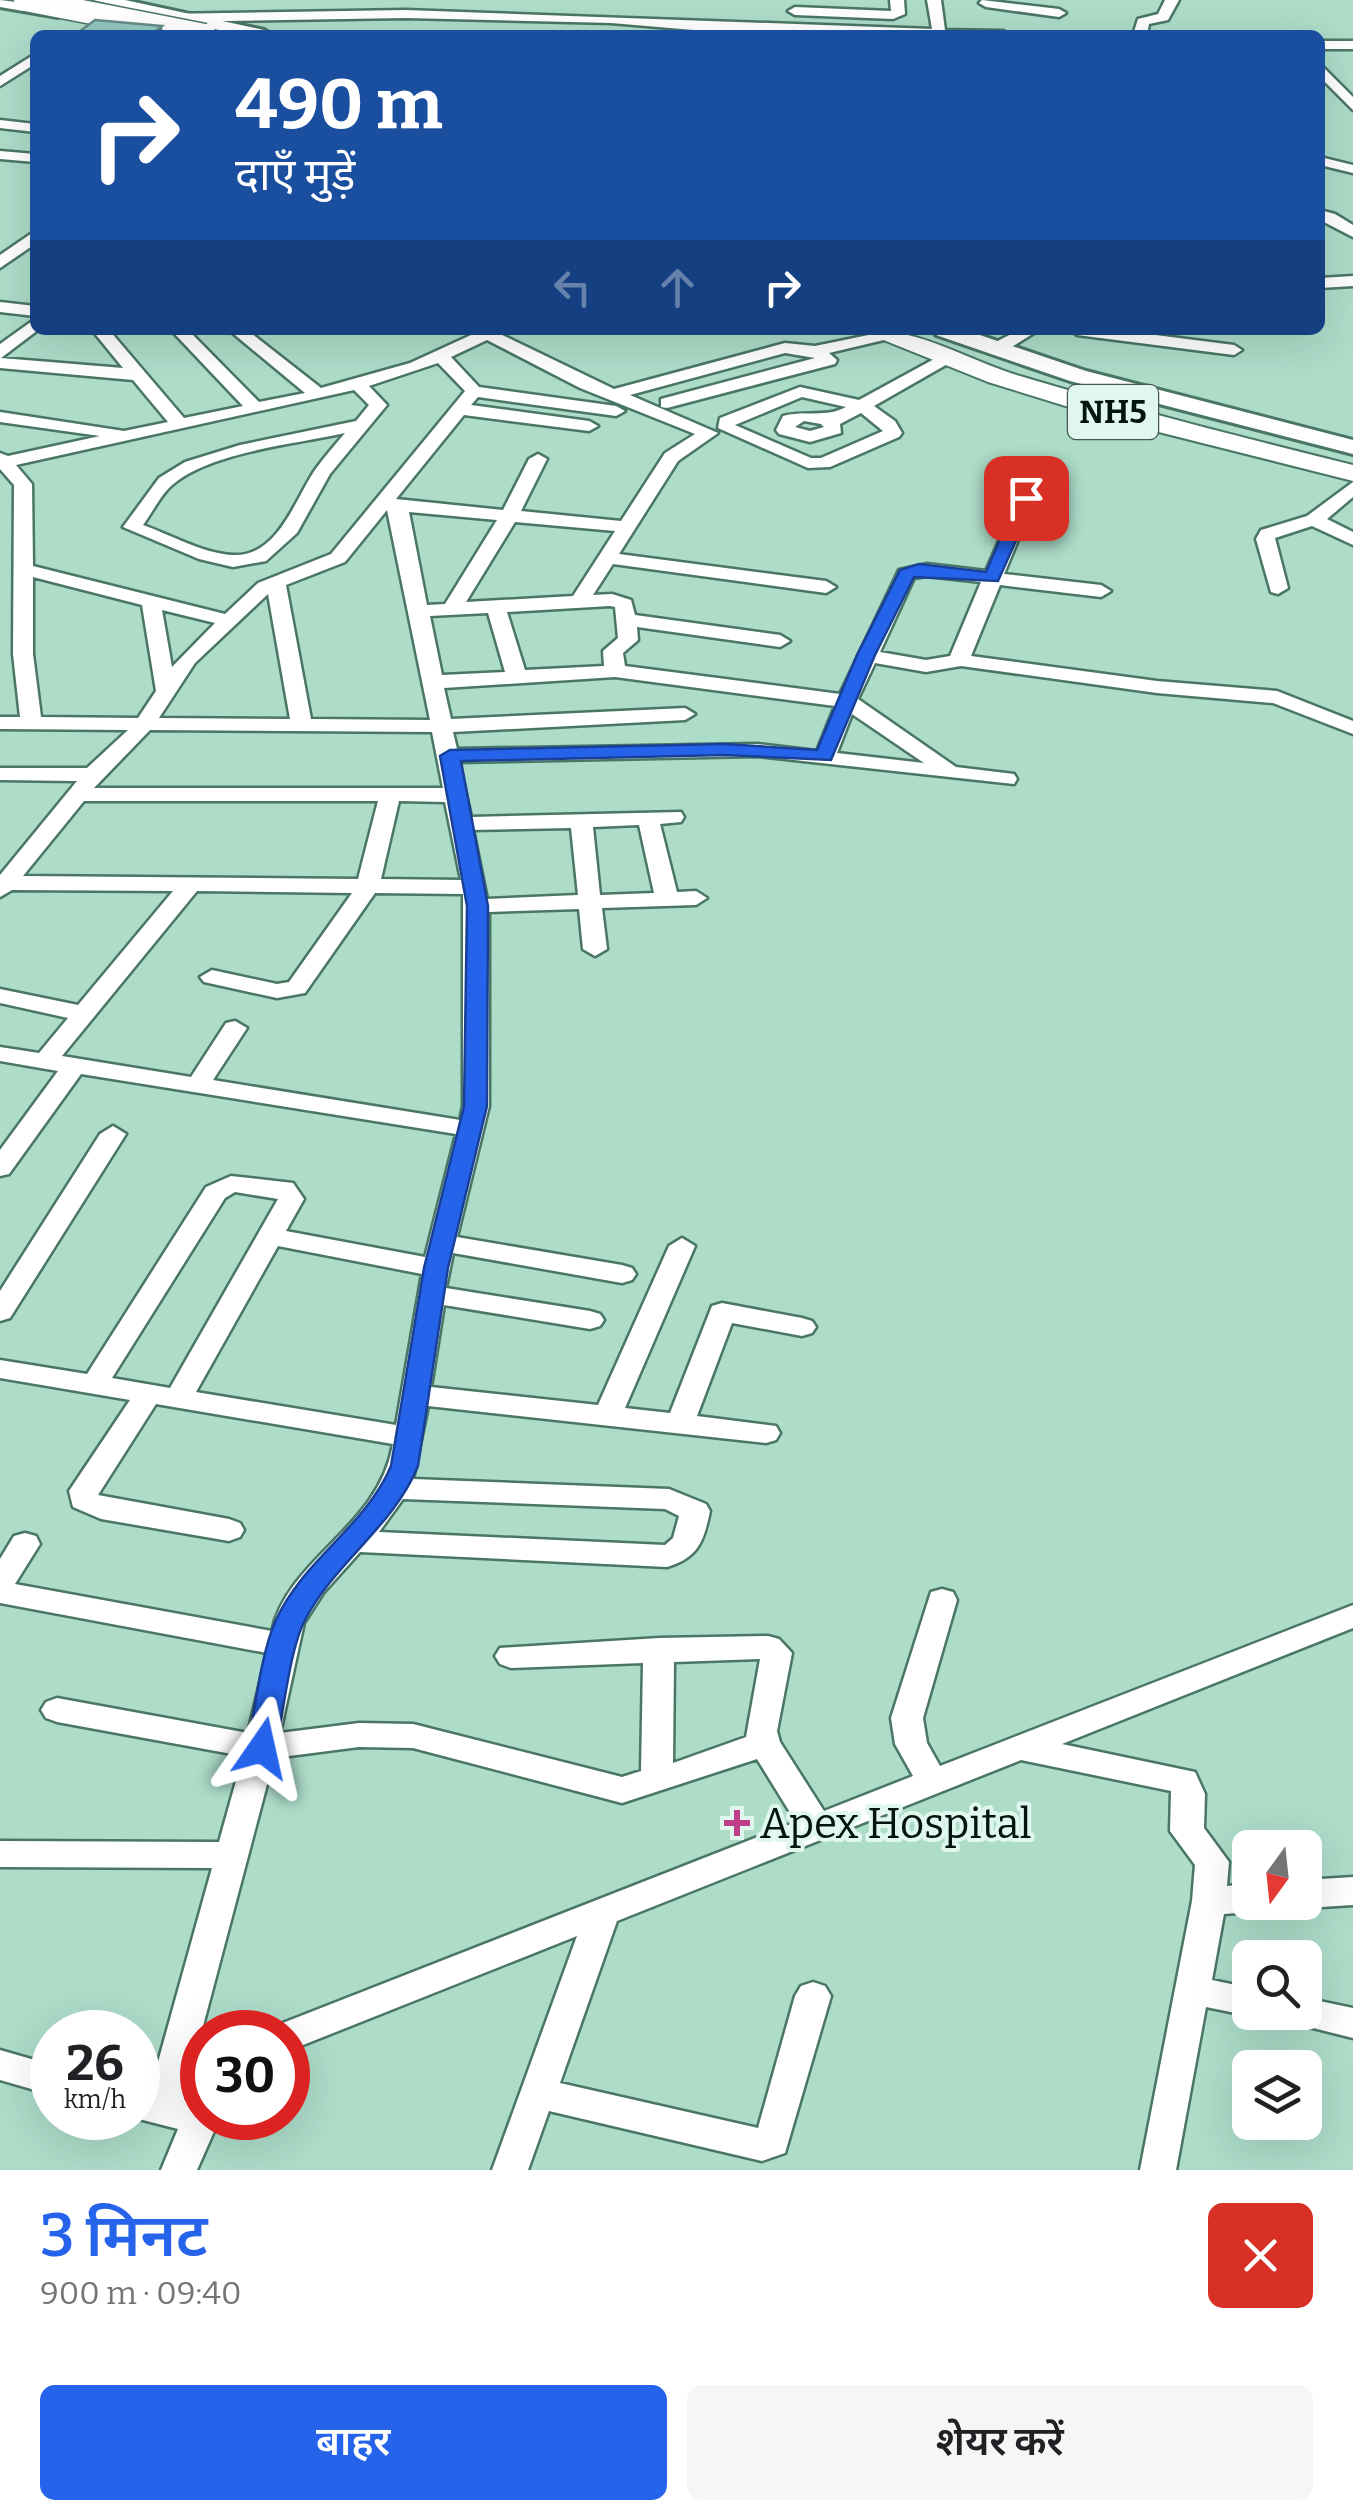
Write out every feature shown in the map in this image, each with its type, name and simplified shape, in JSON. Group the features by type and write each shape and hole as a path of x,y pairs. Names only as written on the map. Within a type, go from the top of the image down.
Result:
{"highway":[{"path":"25,0 179,30"},
{"path":"57,0 210,30"},
{"name":"NH5","path":"886,335 997,377 1353,477"},
{"name":"NH5","path":"924,335 971,358 1138,410 1353,464"}],"main road":[{"path":"101,0 155,4 181,16 242,30"},
{"path":"0,2 157,30"},
{"path":"884,335 991,381 1187,438 1353,477"},
{"path":"957,335 1157,398 1353,447"}],"street":[{"path":"102,30 181,16 295,7 450,15 657,18 677,30 796,30 795,6 893,15 900,11 898,0"},
{"path":"934,0 939,30"},
{"path":"1141,30 1144,21 1163,17 1172,0"},
{"path":"971,1 1063,6 1052,29"},
{"path":"450,15 458,30"},
{"path":"1325,45 1353,44"},
{"path":"0,82 30,61"},
{"path":"1325,74 1353,106"},
{"path":"1325,90 1338,88"},
{"path":"0,124 30,127"},
{"path":"0,154 30,157"},
{"path":"1325,162 1353,169"},
{"path":"1325,216 1353,232"},
{"path":"0,263 30,240"},
{"path":"1325,280 1353,281"},
{"path":"7,308 30,295"},
{"path":"0,353 30,328"},
{"path":"104,335 179,424"},
{"path":"184,335 255,408"},
{"path":"243,335 318,394"},
{"path":"2,461 318,394 416,367 484,335"},
{"path":"496,335 614,403 709,433 809,476"},
{"path":"440,355 474,392 614,403 785,348 815,352 869,335"},
{"path":"996,350 1023,335"},
{"path":"1116,335 1234,350"},
{"path":"667,403 828,362 815,352"},
{"path":"764,447 793,434 826,435 835,429 831,422 942,362"},
{"path":"0,363 138,375"},
{"path":"357,383 378,402 322,473 290,528 259,557 232,561 199,553 132,527 166,482 191,466 240,450 360,424"},
{"path":"4,886 93,775 144,724 188,659 227,620 276,582 338,558 392,504 474,392"},
{"path":"800,392 816,392 861,407 889,422 893,433 824,463 798,461 764,447 730,432 726,422 800,392"},
{"path":"458,409 589,426"},
{"path":"0,418 100,428 126,435"},
{"path":"580,601 671,456 709,433"},
{"path":"452,610 510,516 538,460"},
{"path":"2,461 23,484 23,654 31,723"},
{"path":"0,490 23,484"},
{"path":"1278,588 1265,539 1268,534 1314,520 1353,488"},
{"path":"959,660 1026,498 1056,500"},
{"path":"392,504 628,527"},
{"path":"169,2091 262,1748 289,1622 314,1584 395,1488 410,1438 437,1269 476,1106 476,897 444,726 392,504"},
{"path":"1314,520 1353,540"},
{"path":"608,558 826,587"},
{"path":"23,569 227,620"},
{"path":"824,756 866,655 909,572 1102,591"},
{"path":"276,582 301,724"},
{"path":"152,602 166,691"},
{"path":"419,611 620,602 628,640 613,650 614,670"},
{"path":"496,607 516,676"},
{"path":"626,620 780,640"},
{"path":"866,655 935,666 948,666 959,660 1157,687 1263,694 1288,700 1353,728"},
{"path":"434,682 614,670 846,701 951,772"},
{"path":"0,723 444,726 685,714"},
{"path":"450,756 725,750 824,756 1006,779"},
{"path":"0,774 93,775"},
{"path":"78,794 455,795"},
{"path":"212,977 277,991 296,988 368,886 390,795"},
{"path":"648,818 668,900"},
{"path":"460,824 673,818"},
{"path":"580,820 595,950"},
{"path":"45,1062 190,885"},
{"path":"4,886 368,886 476,897 592,902 696,898"},
{"path":"0,996 84,1014"},
{"path":"197,1086 235,1028"},
{"path":"0,1054 471,1130"},
{"path":"0,1168 74,1066"},
{"path":"0,1312 114,1134"},
{"path":"94,1385 222,1188 230,1184 274,1186 290,1193 272,1237 163,1397 84,1491 83,1500 101,1509 229,1530"},
{"path":"272,1237 437,1269 590,1320"},
{"path":"607,1416 682,1246"},
{"path":"437,1269 622,1274"},
{"path":"680,1424 722,1312 802,1327"},
{"path":"0,1370 410,1438"},
{"path":"415,1396 766,1434"},
{"path":"352,1541 667,1556 681,1552 687,1544 694,1510 670,1499 395,1488"},
{"path":"0,1582 25,1544"},
{"path":"0,1592 282,1644"},
{"path":"934,1783 912,1744 907,1718 942,1600"},
{"path":"310,2027 1353,1616"},
{"path":"511,1656 768,1647 776,1653 762,1731 764,1744 818,1829"},
{"path":"650,1784 657,1772 659,1649"},
{"path":"57,1710 262,1748 359,1735 413,1736 622,1790 764,1744"},
{"path":"1020,1748 1183,1781 1189,1794 1187,1832 1212,1862 1209,1901 1158,2170"},
{"path":"0,1854 231,1855"},
{"path":"1322,1893 1353,1890"},
{"path":"1209,1901 1232,1899"},
{"path":"510,2170 603,1913"},
{"path":"1192,1990 1232,1998"},
{"path":"538,2092 762,2145 772,2142 813,1996"},
{"path":"1322,2016 1353,2023"},
{"path":"0,2065 30,2074"},
{"path":"179,2170 192,2140"}],"building":[{"path":"95,20 162,26 157,30 82,30"}],"place":[{"name":"Apex Hospital","path":"737,1823"}],"route":[{"path":"262,1748 289,1622 314,1584 373,1519 395,1488 404,1466 436,1268 476,1106 477,906 450,756 725,750 824,756 866,655 906,574 919,570 992,578 1026,498"}]}
